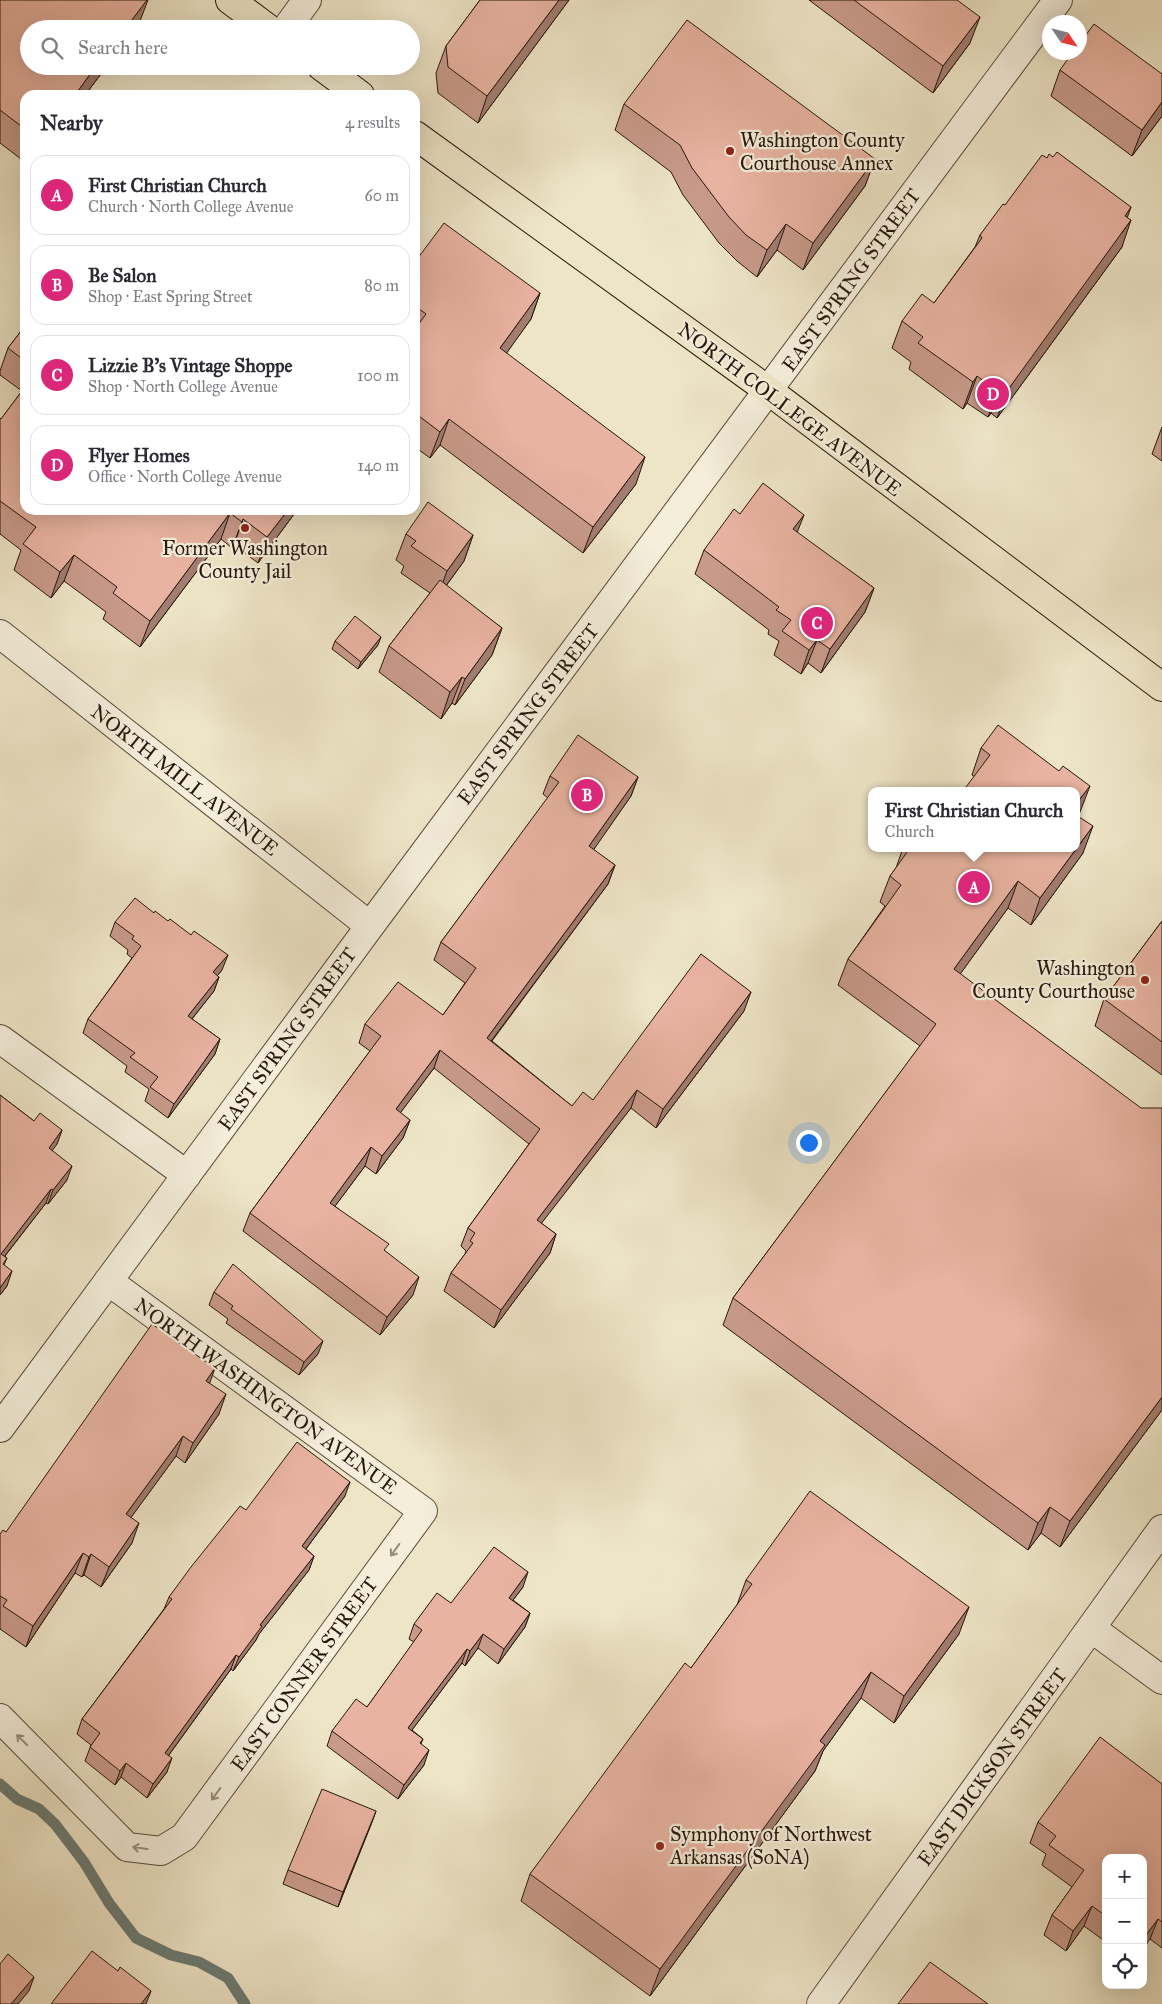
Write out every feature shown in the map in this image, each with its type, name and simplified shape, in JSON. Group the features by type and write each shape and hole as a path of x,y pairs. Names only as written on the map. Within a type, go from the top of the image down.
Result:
{"main road":[{"path":"230,0 257,20"},
{"path":"333,75 353,90"},
{"name":"NORTH COLLEGE AVENUE","path":"420,139 769,391 1162,687"}],"street":[{"path":"293,20 307,0"},
{"name":"EAST SPRING STREET","path":"0,1428 370,926 1058,0"},
{"name":"NORTH MILL AVENUE","path":"0,634 370,926"},
{"path":"0,1039 187,1175"},
{"name":"NORTH WASHINGTON AVENUE","path":"108,1281 423,1511"},
{"name":"EAST CONNER STREET","path":"0,1718 127,1846 161,1851 184,1837 423,1511"},
{"name":"EAST DICKSON STREET","path":"821,2004 1162,1529"},
{"path":"1091,1628 1162,1680"}],"building":[{"path":"0,0 147,0 132,20 20,20 20,75 89,75 79,90 20,90 20,125 0,110"},
{"path":"480,0 559,0 487,96 448,67 446,46"},
{"path":"854,0 957,0 980,17 943,66"},
{"name":"Washington County Courthouse Annex","path":"687,20 875,159 813,243 786,224 767,250 746,235 729,217 692,168 680,145 624,104"},
{"path":"1094,24 1162,74 1162,102 1142,130 1060,70 1067,60 1087,60 1087,34"},
{"path":"1057,152 1131,207 1125,216 1131,220 1007,391 1000,386 997,391 977,376 973,382 918,343 923,337 902,321 922,294 934,303 982,238 980,235 1042,155 1047,158 1049,154 1053,157"},
{"path":"444,223 540,293 500,348 645,457 593,527 449,419 440,432 420,417 420,322 426,314 420,310 420,255"},
{"path":"20,332 20,357 8,348"},
{"path":"20,394 20,515 229,515 150,621 113,593 117,587 74,555 60,572 23,544 36,527 0,501 1,419"},
{"path":"763,483 804,515 793,529 874,588 830,649 817,640 809,650 782,631 791,620 776,610 779,607 704,550 734,509 740,514"},
{"path":"428,502 473,535 447,571 411,546 416,541 406,534"},
{"path":"233,515 284,515 267,537 243,519 242,522"},
{"path":"440,580 502,628 465,679 462,677 450,692 389,646"},
{"path":"355,616 381,637 361,662 335,641"},
{"path":"998,725 1059,771 1063,766 1090,786 1080,799 1080,787 966,787 990,755 981,748"},
{"path":"578,735 638,777 589,846 615,865 487,1038 572,1106 583,1092 593,1100 701,954 751,992 663,1109 637,1090 537,1220 556,1234 501,1310 451,1273 473,1243 470,1241 475,1233 468,1228 540,1129 440,1050 396,1109 410,1120 382,1156 371,1147 330,1203 389,1244 384,1250 419,1277 387,1317 250,1213 381,1036 365,1024 398,982 443,1015 476,968 441,942 559,782 550,776"},
{"path":"1080,818 1093,826 1080,844"},
{"path":"907,852 1074,852 1040,898 1018,881 954,969 1141,1108 1162,1108 1162,1397 1070,1521 1050,1507 1038,1523 733,1298 936,1024 848,959 901,885 890,876"},
{"path":"135,898 154,913 155,911 168,921 170,919 191,935 194,931 228,955 213,972 219,977 188,1016 220,1039 174,1104 150,1087 158,1077 130,1057 135,1053 88,1019 141,946 132,939 134,936 115,922"},
{"path":"1162,921 1162,1042 1104,999"},
{"path":"0,1095 34,1121 40,1113 62,1130 49,1148 72,1166 53,1190 51,1189 1,1254 7,1258 3,1264 12,1271 0,1288"},
{"path":"233,1264 323,1341 304,1362 231,1309 233,1306 214,1292"},
{"path":"152,1324 215,1368 206,1381 226,1394 193,1443 183,1436 126,1514 139,1523 109,1567 91,1554 89,1557 83,1553 33,1626 3,1606 7,1600 0,1596 0,1534 3,1530 6,1532"},
{"path":"297,1442 350,1482 302,1546 314,1556 260,1625 262,1626 239,1657 236,1655 165,1753 172,1758 153,1784 126,1763 120,1771 90,1747 100,1733 82,1719 172,1599 169,1597 191,1567 240,1506 246,1510"},
{"path":"810,1491 969,1607 904,1696 871,1672 820,1741 825,1745 660,1969 530,1874 685,1663 691,1668 752,1584 746,1580"},
{"path":"494,1547 528,1572 509,1598 530,1613 504,1649 483,1634 470,1651 467,1649 408,1728 423,1739 420,1743 429,1750 404,1785 332,1731 356,1699 367,1707 422,1630 414,1624 437,1593 451,1603"},
{"path":"1100,1737 1162,1784 1162,1922 1158,1919 1147,1934 1147,1854 1102,1854 1102,1913 1092,1906 1073,1931 1052,1915 1084,1870 1049,1845 1056,1836 1038,1822"},
{"path":"322,1789 376,1811 343,1892 288,1870"},
{"path":"92,1951 118,1971 120,1967 151,1991 141,2004 51,2004"},
{"path":"8,1954 34,1977 11,2004 0,2004 0,1964"},
{"path":"930,1962 988,2004 898,2004"}],"waterway":[{"path":"0,1784 17,1799 39,1809 55,1824 84,1862 109,1903 136,1938 171,1955 199,1962 228,1978 245,2004"}],"place":[{"name":"Washington County Courthouse Annex","path":"730,151"},
{"name":"Flyer Homes","path":"993,394"},
{"name":"Former Washington County Jail","path":"245,528"},
{"name":"Lizzie B's Vintage Shoppe","path":"817,623"},
{"name":"Be Salon","path":"587,795"},
{"name":"First Christian Church","path":"974,887"},
{"name":"Washington County Courthouse","path":"1145,980"},
{"name":"Symphony of Northwest Arkansas (SoNA)","path":"660,1846"}]}
